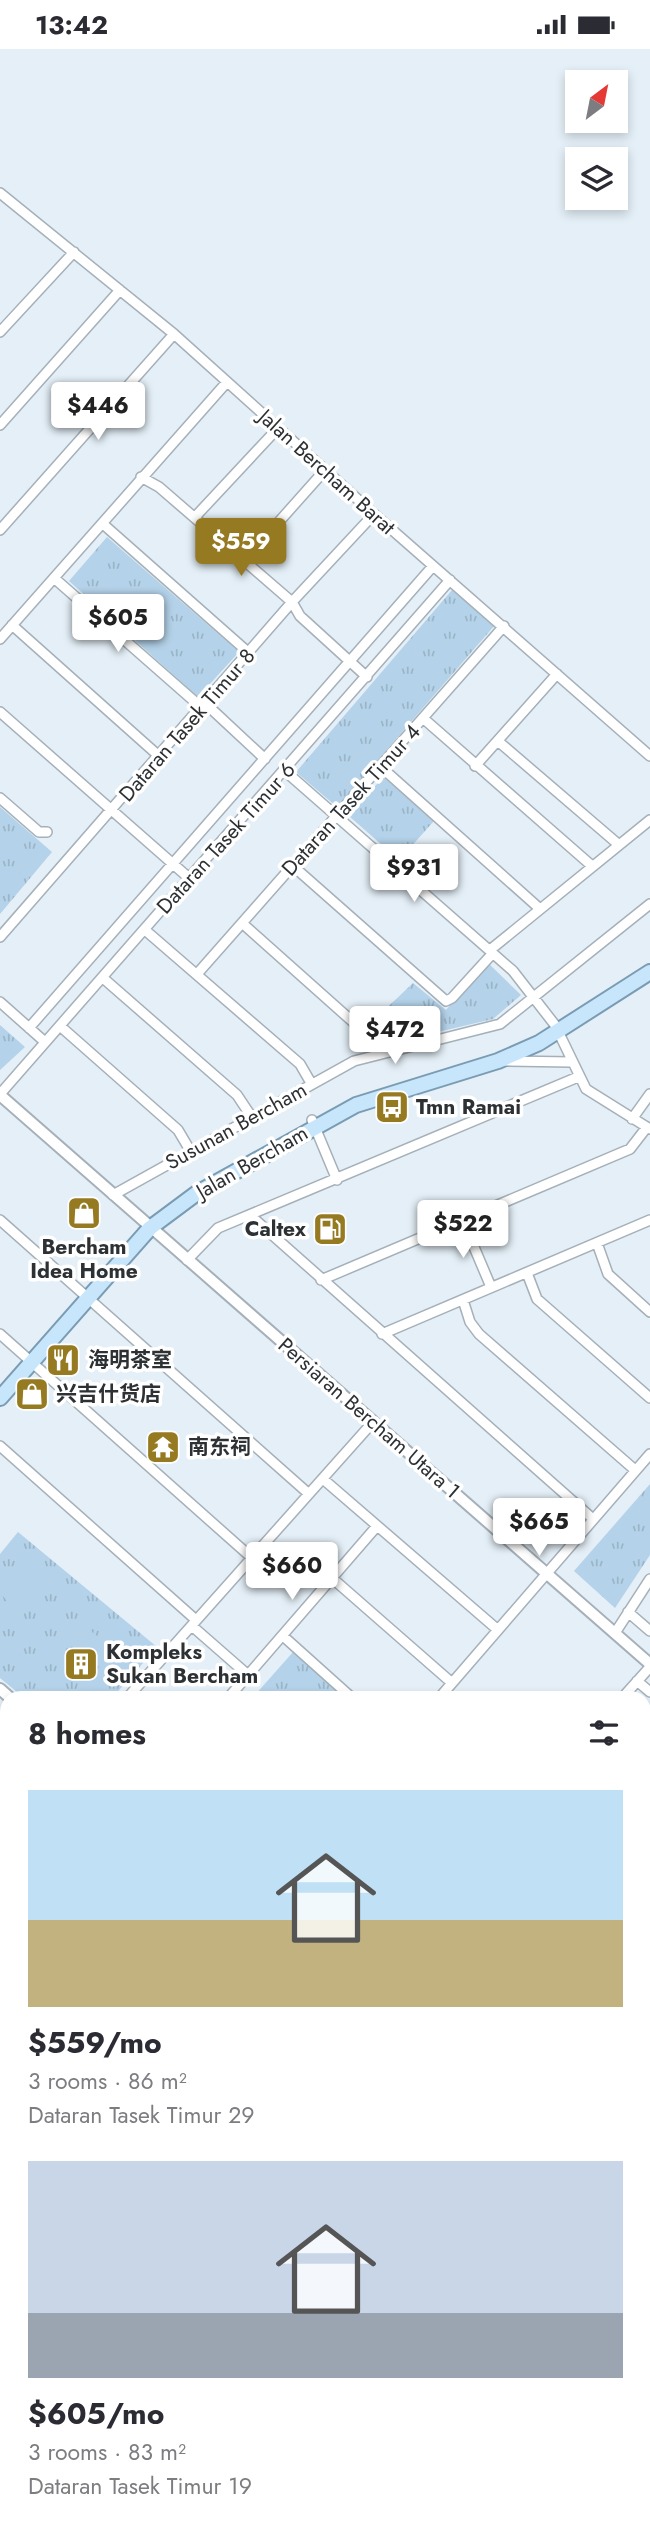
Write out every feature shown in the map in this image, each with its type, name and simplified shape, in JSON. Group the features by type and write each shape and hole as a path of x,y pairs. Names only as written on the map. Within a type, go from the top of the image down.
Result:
{"main road":[{"name":"Jalan Bercham","path":"313,1123 356,1105 498,1061 650,972"},
{"name":"Jalan Bercham","path":"0,1388 29,1359 147,1225 352,1099 468,1063 561,1026"},
{"name":"Jalan Bercham","path":"0,1398 29,1359"}],"street":[{"name":"Jalan Bercham Barat","path":"0,193 174,334 650,756"},
{"path":"0,332 74,252"},
{"path":"0,425 120,290"},
{"path":"0,529 174,334"},
{"path":"0,639 227,382"},
{"path":"195,517 278,428"},
{"path":"244,561 325,470"},
{"path":"141,477 159,487 292,602 300,616 367,677"},
{"name":"Dataran Tasek Timur 8","path":"0,937 160,757 292,602 374,514"},
{"path":"103,524 249,653"},
{"name":"Dataran Tasek Timur 6","path":"29,1028 351,663 433,566"},
{"path":"54,578 265,759"},
{"name":"Dataran Tasek Timur 6","path":"0,1094 450,580"},
{"path":"12,625 160,757"},
{"name":"Dataran Tasek Timur 4","path":"197,974 504,627"},
{"path":"475,766 557,674"},
{"path":"0,712 189,878"},
{"path":"424,719 592,866"},
{"path":"499,742 618,844"},
{"path":"381,767 539,908"},
{"path":"285,771 491,951 561,1026 571,1062 578,1076 595,1097 648,1128 630,1149 321,1280"},
{"path":"0,798 39,832 47,832"},
{"path":"293,866 446,1001 452,998 491,951 539,908 650,820"},
{"name":"Susunan Bercham","path":"113,1195 354,1061 500,1024 650,904"},
{"path":"242,923 362,1030 383,1053"},
{"path":"145,930 300,1065 311,1083"},
{"path":"103,978 237,1095 251,1116"},
{"path":"0,1002 45,1042"},
{"path":"60,1026 178,1130 191,1152"},
{"path":"498,1061 571,1062"},
{"path":"187,1260 218,1228 578,1076"},
{"name":"Persiaran Bercham Utara 1","path":"0,1094 650,1665"},
{"path":"632,1119 648,1098"},
{"path":"313,1123 337,1180"},
{"path":"251,1216 593,1519"},
{"path":"0,1220 309,1494"},
{"path":"382,1334 650,1220"},
{"path":"463,1221 491,1287"},
{"path":"597,1243 608,1274 650,1312"},
{"path":"527,1273 537,1299 650,1398"},
{"path":"463,1300 470,1322 479,1334 635,1470"},
{"path":"0,1333 252,1558"},
{"path":"133,1691 373,1422"},
{"path":"0,1446 248,1675"},
{"path":"445,1691 650,1454"},
{"path":"323,1479 498,1630"},
{"path":"234,1691 377,1527"},
{"path":"332,1578 452,1683"},
{"path":"614,1633 650,1579"},
{"path":"628,1612 650,1631"},
{"path":"283,1636 344,1691"},
{"path":"628,1691 650,1665"},
{"path":"637,1681 649,1691"}],"green space":[{"path":"107,537 239,652 198,697 69,581"},
{"path":"452,590 495,625 337,807 296,772"},
{"path":"383,777 434,821 399,860 349,816"},
{"path":"0,807 52,852 0,914"},
{"path":"488,963 521,995 493,1019 395,1042 372,1022 413,983 446,1010"},
{"path":"0,1025 25,1047 0,1070"},
{"path":"650,1484 650,1555 615,1608 574,1571"},
{"path":"18,1532 157,1647 118,1691 16,1691 0,1678 0,1554"},
{"path":"25,1568 42,1585 16,1611 0,1593"},
{"path":"87,1628 119,1653 105,1671 73,1646"},
{"path":"294,1651 337,1691 258,1691"}],"place":[{"name":"Tmn Ramai","path":"392,1107"},
{"name":"Bercham Idea Home","path":"84,1213"},
{"name":"Caltex","path":"330,1229"},
{"name":"海明茶室","path":"63,1360"},
{"name":"兴吉什货店","path":"32,1394"},
{"name":"南东祠","path":"163,1447"},
{"name":"Kompleks Sukan Bercham","path":"81,1664"}]}
